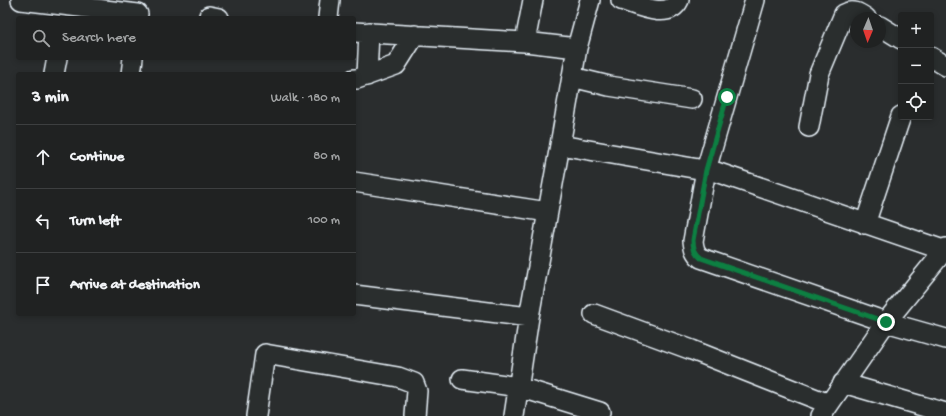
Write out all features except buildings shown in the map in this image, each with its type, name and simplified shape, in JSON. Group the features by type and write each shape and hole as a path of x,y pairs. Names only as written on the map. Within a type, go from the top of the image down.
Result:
{"street":[{"path":"21,0 65,12 138,11"},
{"path":"328,16 330,0"},
{"path":"525,42 533,0"},
{"path":"514,416 577,48 590,0"},
{"path":"621,0 663,11 675,6 679,0"},
{"path":"755,0 706,170 693,240 693,248 696,254 701,258 886,322 946,339"},
{"path":"809,127 819,74 844,14 852,11 856,12"},
{"path":"886,30 898,37"},
{"path":"415,35 396,65 360,78 362,32 415,35 525,42 577,48"},
{"path":"934,59 946,66"},
{"path":"54,72 57,60"},
{"path":"131,72 133,60"},
{"path":"572,77 609,86 692,99"},
{"path":"865,224 900,120"},
{"path":"560,145 716,172 945,250 886,322 825,410 692,350 594,314"},
{"path":"356,182 548,212"},
{"path":"356,295 530,317"},
{"path":"256,416 265,354 398,377 414,383 417,391 415,416"},
{"path":"462,379 519,387 600,412"},
{"path":"843,383 946,413"}],"route":[{"path":"727,97 706,170 693,240 693,248 696,254 701,258 886,322"}]}
